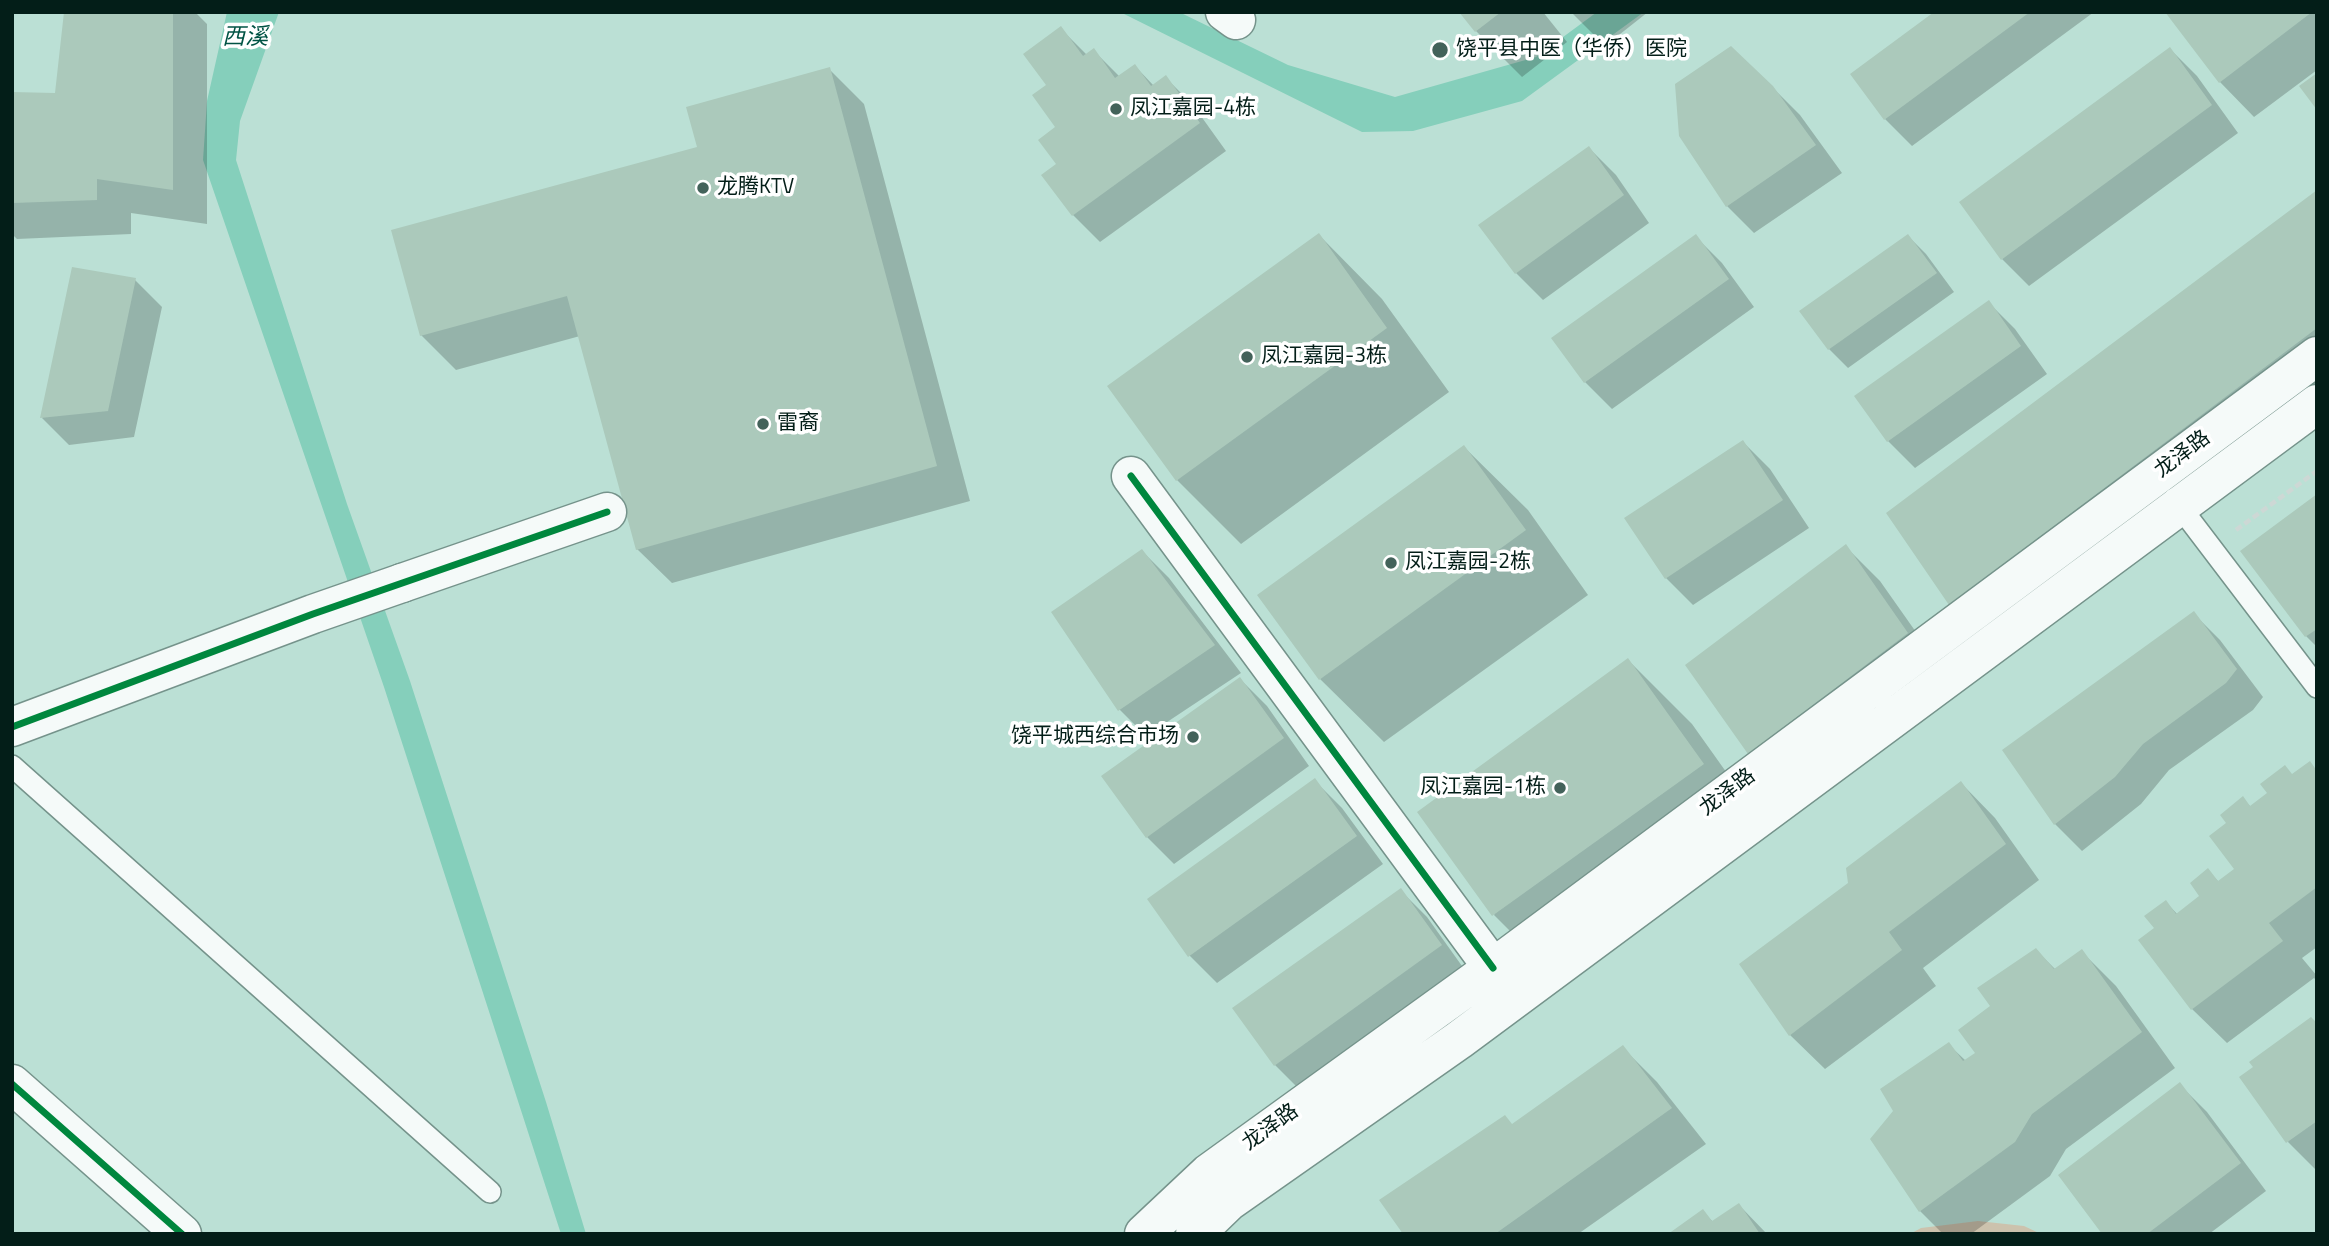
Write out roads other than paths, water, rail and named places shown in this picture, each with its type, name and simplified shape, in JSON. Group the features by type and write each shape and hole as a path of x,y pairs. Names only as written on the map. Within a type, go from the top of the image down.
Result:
{"main road":[{"name":"龙泽路","path":"1144,1234 1209,1173 1493,968 2317,356"},
{"name":"龙泽路","path":"1212,1227 1228,1202 1459,1040 2317,404"},
{"path":"1131,477 1493,968"},
{"path":"12,727 313,614 607,512"},
{"path":"12,1084 182,1234"}],"lane":[{"path":"2156,475 2317,687"},
{"path":"12,766 490,1192"},
{"path":"1209,1173 1212,1227"}],"water":[{"name":"西溪","path":"227,12 279,12 240,121 236,160 347,504 410,681 586,1234 561,1234 384,687 203,160 207,101"},
{"path":"1120,12 1179,12 1288,65 1395,97 1536,57 1597,12 1644,12 1522,101 1413,131 1362,132"}],"place":[{"name":"饶平县中医（华侨）医院","path":"1440,50"},
{"name":"凤江嘉园-4栋","path":"1116,109"},
{"name":"龙腾KTV","path":"703,188"},
{"name":"凤江嘉园-3栋","path":"1247,357"},
{"name":"雷裔","path":"763,424"},
{"name":"凤江嘉园-2栋","path":"1391,563"},
{"name":"饶平城西综合市场","path":"1193,737"},
{"name":"凤江嘉园-1栋","path":"1560,788"}]}
